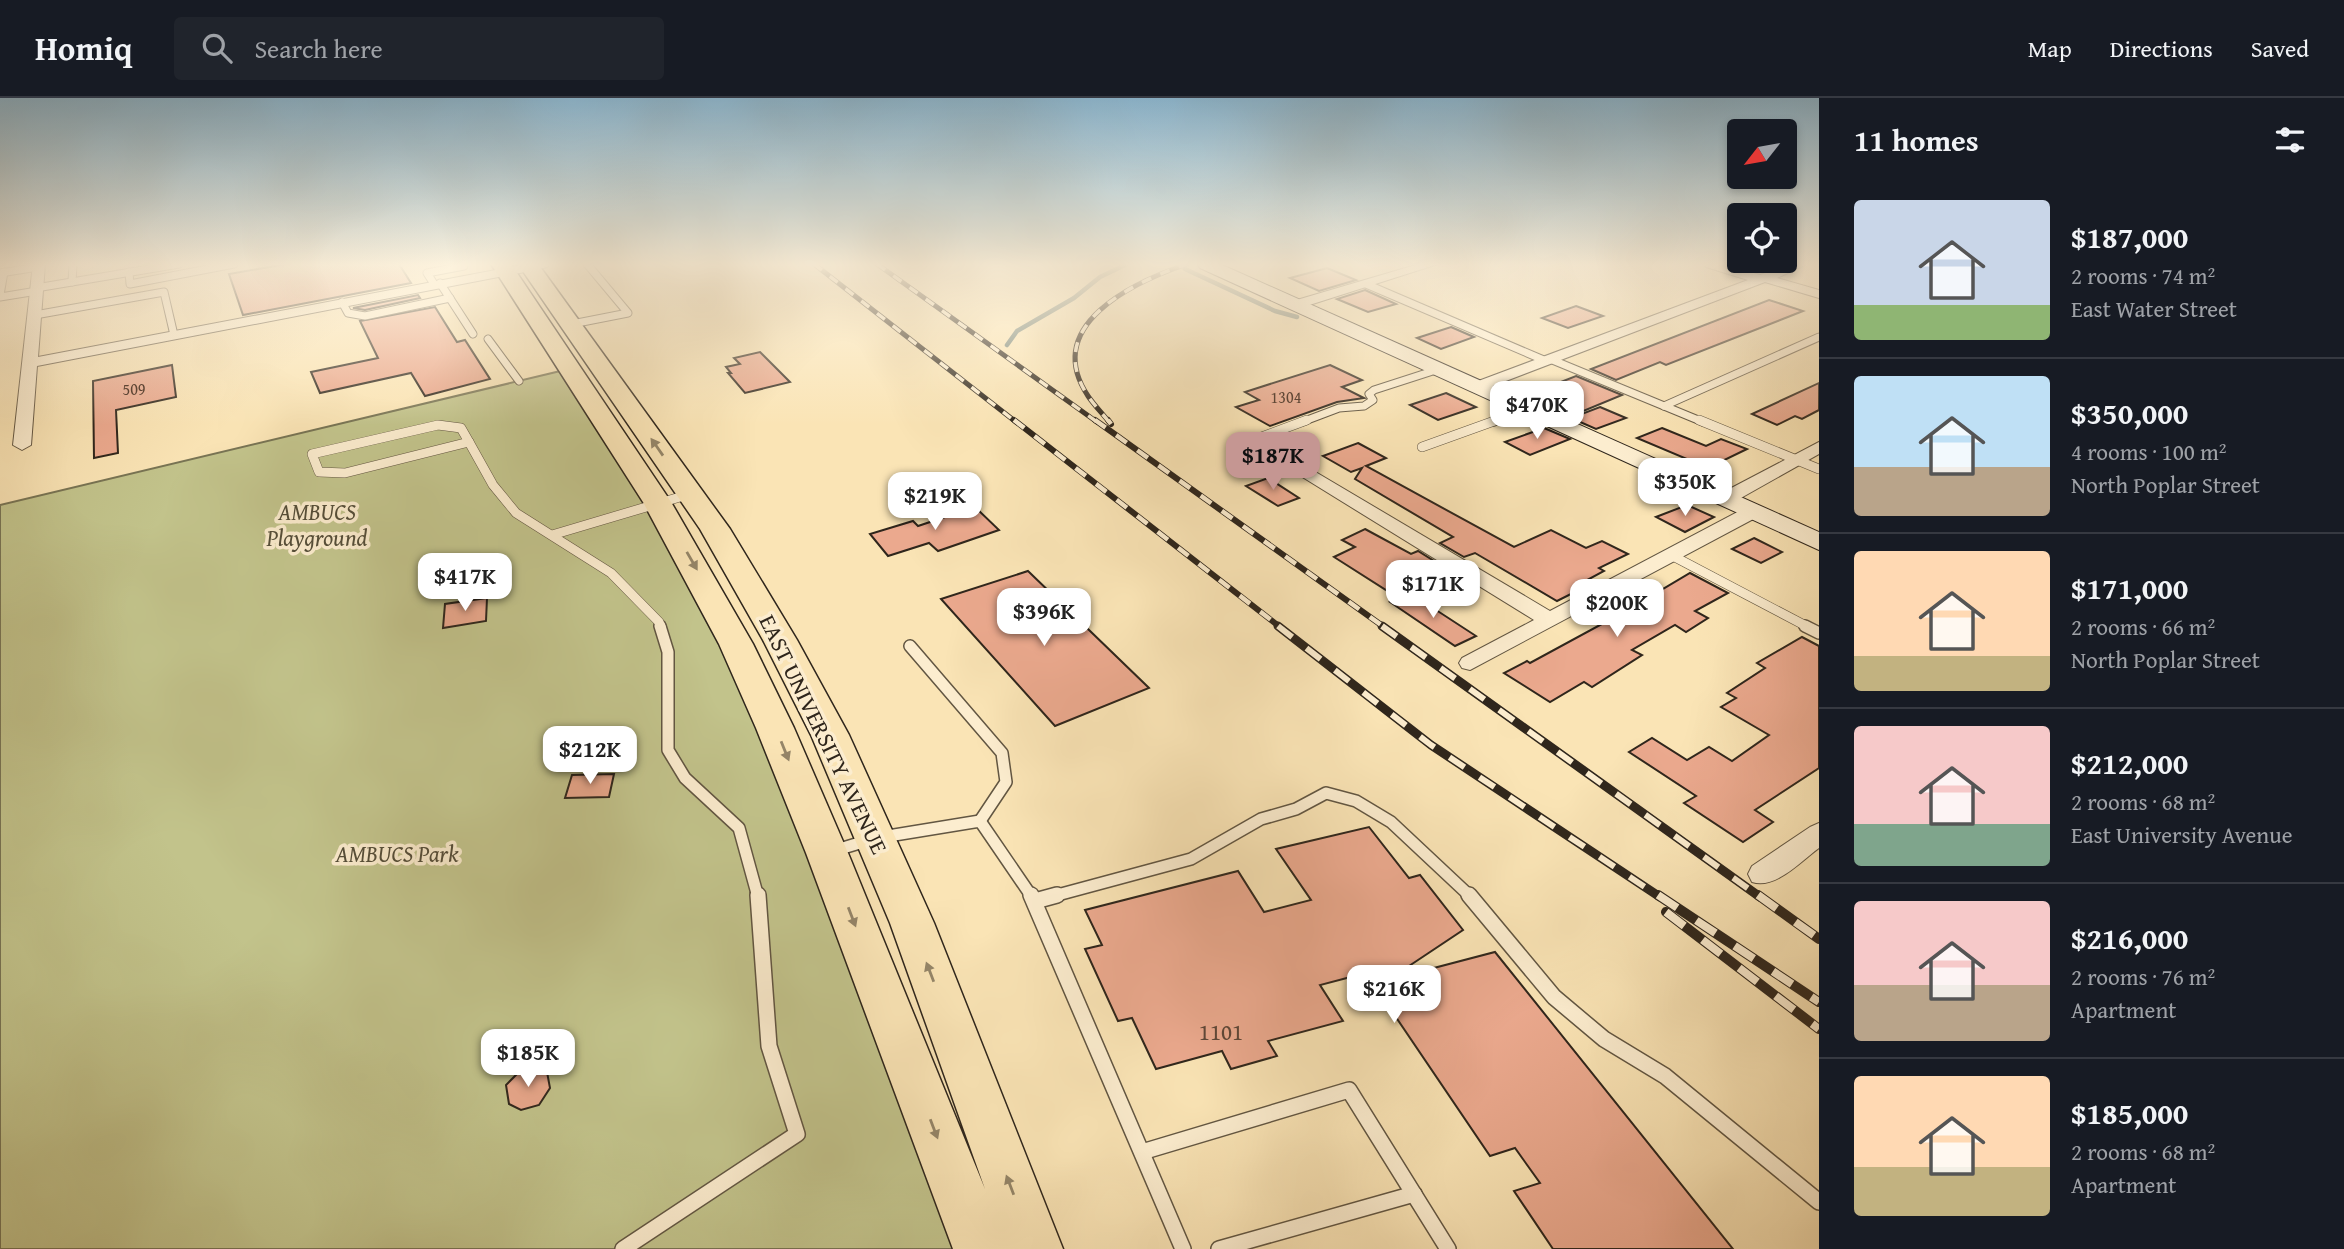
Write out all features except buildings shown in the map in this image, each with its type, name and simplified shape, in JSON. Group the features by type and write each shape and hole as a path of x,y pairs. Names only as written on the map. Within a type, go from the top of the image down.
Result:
{"main road":[{"name":"EAST UNIVERSITY AVENUE","path":"556,318 673,498 730,552 780,639 830,735 912,923 1035,1249"},
{"name":"EAST UNIVERSITY AVENUE","path":"567,318 673,498 827,853 981,1249"},
{"path":"1324,318 1819,542"}],"street":[{"path":"22,444 34,318"},
{"path":"30,363 262,318"},
{"path":"1479,386 1658,318"},
{"path":"1724,499 1819,447"},
{"path":"1297,466 1549,620"},
{"path":"1470,663 1752,512"},
{"path":"1762,874 1819,834"}],"lane":[{"path":"170,318 174,335"},
{"path":"463,318 473,334"},
{"path":"572,324 604,318"},
{"path":"1447,318 1819,469"},
{"path":"1664,406 1819,337"},
{"path":"488,339 519,381"},
{"path":"1256,439 1339,408 1364,406 1373,400 1369,394 1374,390 1439,369"},
{"path":"1423,447 1489,424 1523,407"},
{"path":"469,442 345,473 319,472 312,454 438,425 461,428 469,442 493,485 516,513 611,573 659,622 668,652 668,750 685,778 739,828 758,890 769,1046 797,1135 623,1249"},
{"path":"552,535 673,498"},
{"path":"1671,555 1819,633"},
{"path":"827,853 876,838 980,821 1006,782 1002,754 910,646"},
{"path":"1035,901 1191,859 1261,819 1296,809 1326,793 1356,801 1391,822 1451,877 1480,906 1554,997 1604,1039 1665,1076 1819,1202"},
{"path":"980,821 1035,901 1183,1249"},
{"path":"1142,1152 1349,1090 1448,1249"},
{"path":"1219,1249 1414,1194"}],"green space":[{"name":"AMBUCS Park","path":"569,369 697,570 981,1249 0,1249 0,505"}],"waterway":[{"path":"1007,345 1017,331 1040,318"}],"railway":[{"path":"883,318 1016,422"},
{"path":"952,318 1097,422"},
{"path":"1094,318 1085,328 1076,348 1077,371 1088,396 1109,422"},
{"path":"1014,420 1280,627"},
{"path":"1095,420 1384,627"},
{"path":"1108,420 1111,424"},
{"path":"1278,626 1431,745 1660,897"},
{"path":"1382,626 1760,897"},
{"path":"1658,895 1819,1002"},
{"path":"1758,895 1819,939"},
{"path":"1666,912 1819,1029"}],"park label":[{"name":"AMBUCS Playground","path":"317,524"}]}
